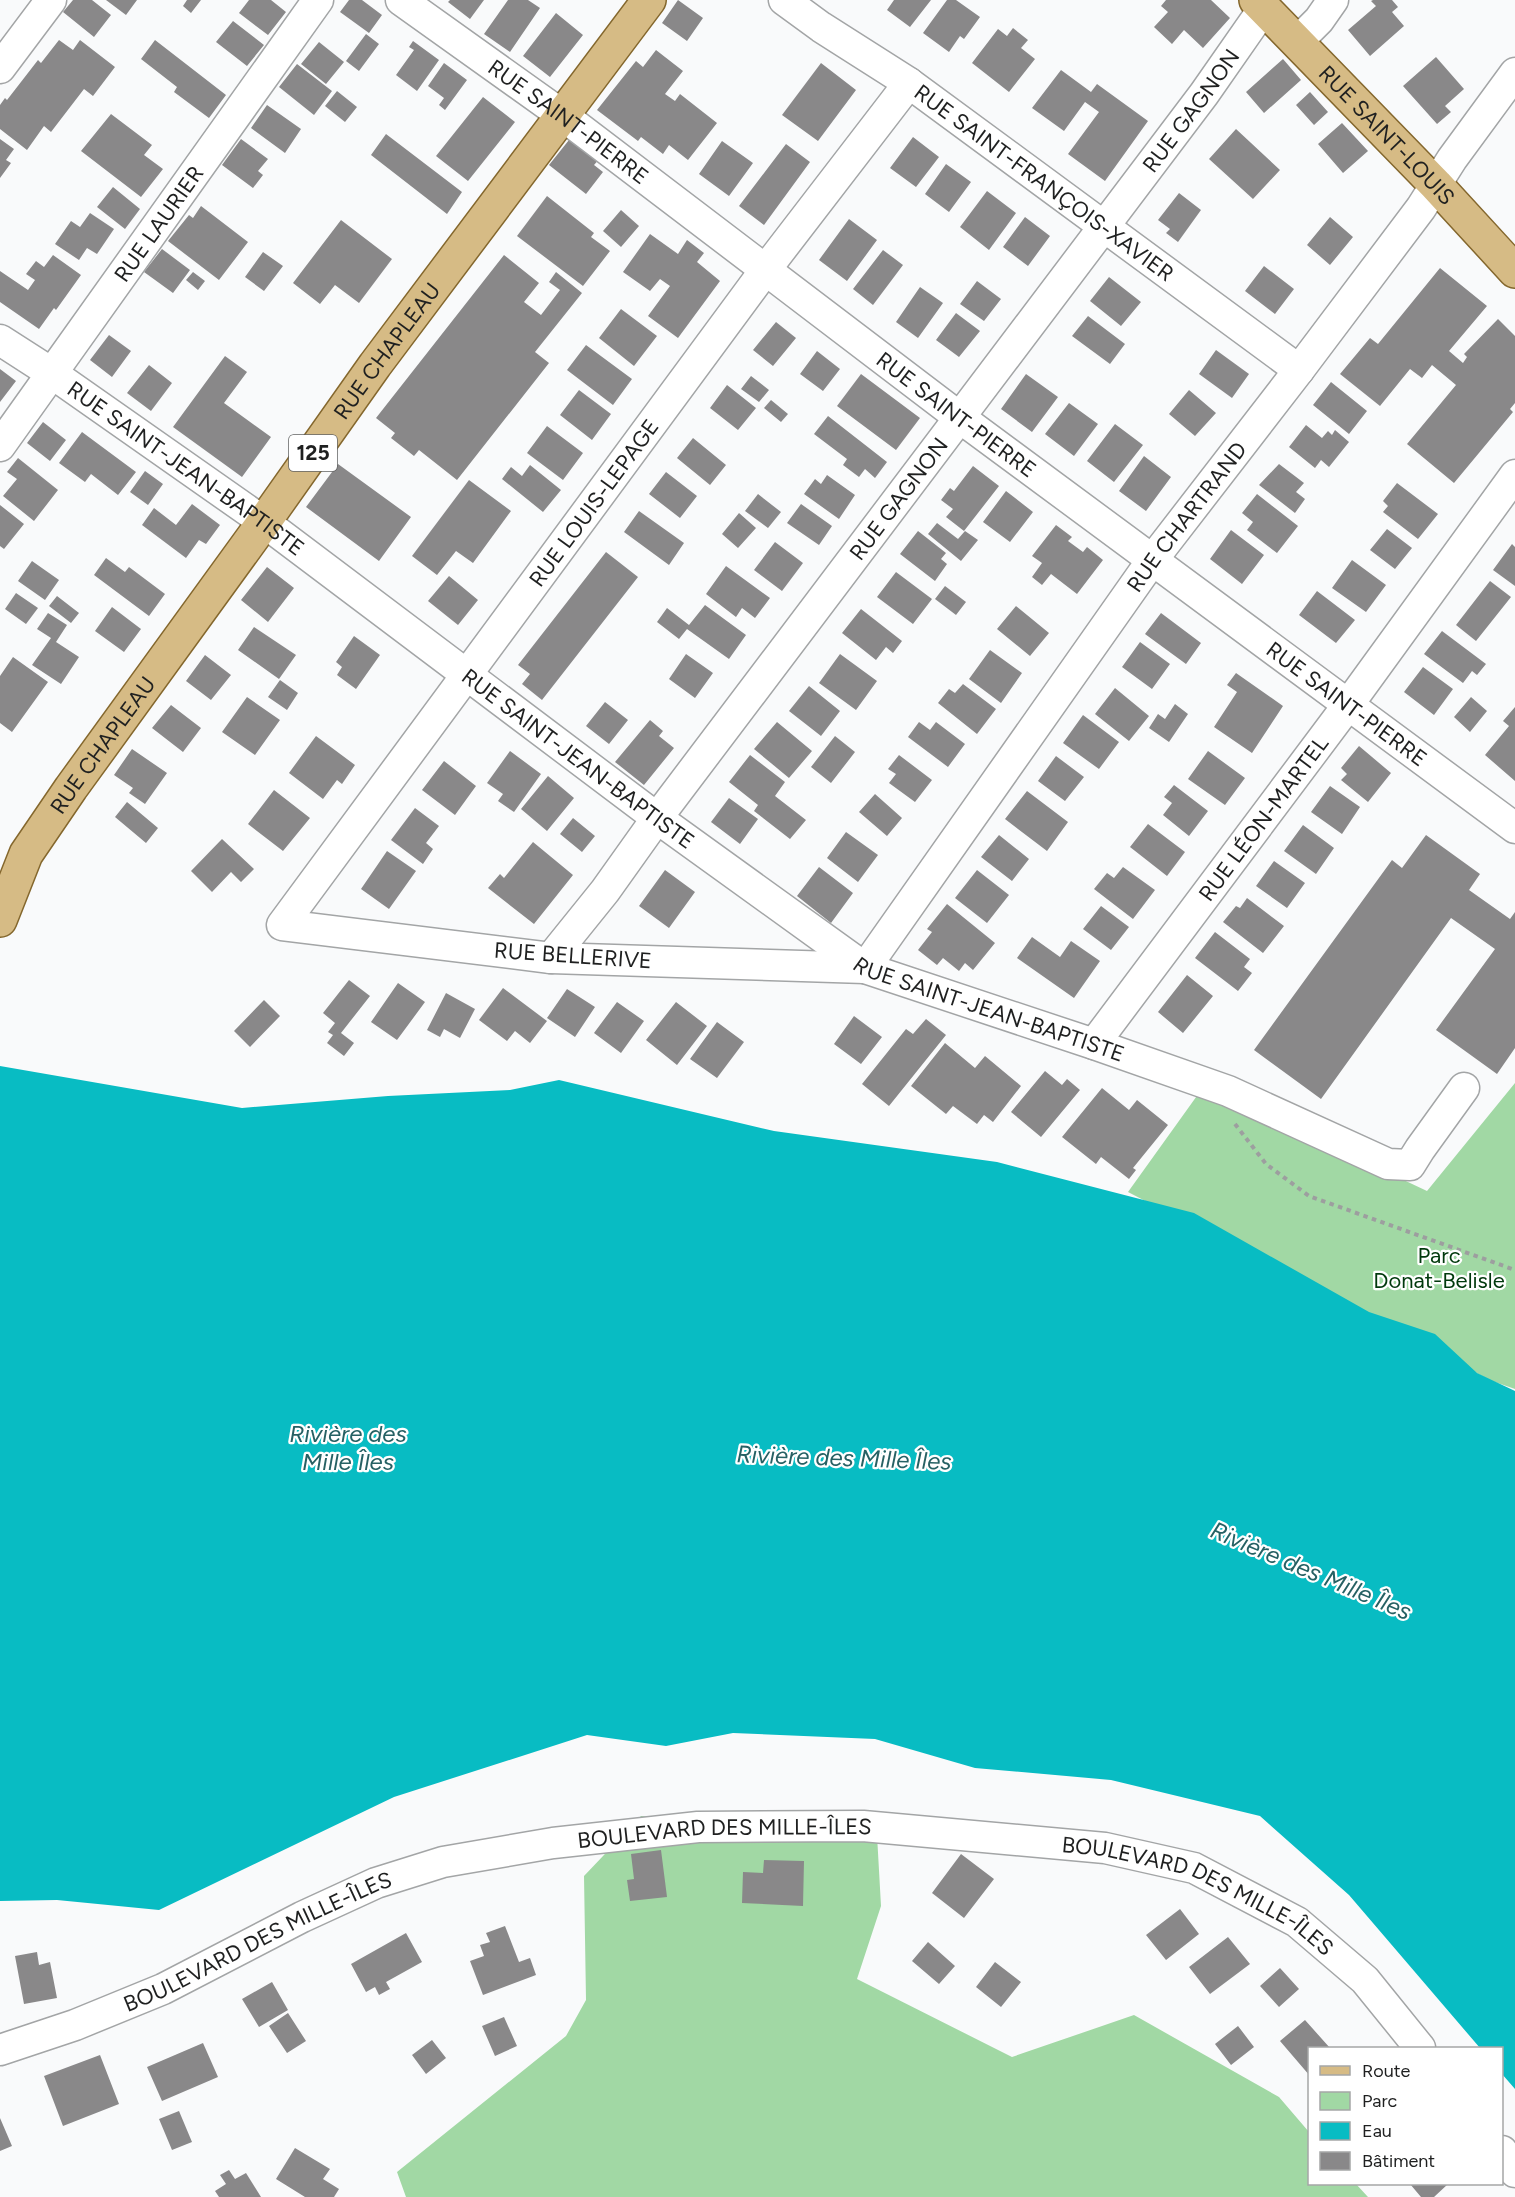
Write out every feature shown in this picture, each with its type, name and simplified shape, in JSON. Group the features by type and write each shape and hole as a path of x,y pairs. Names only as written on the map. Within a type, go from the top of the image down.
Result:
{"main road":[{"name":"RUE CHAPLEAU","path":"0,920 26,854 71,788 375,365 649,0"},
{"name":"RUE SAINT-LOUIS","path":"1260,4 1436,184 1515,271"}],"street":[{"path":"0,68 51,0"},
{"name":"RUE LAURIER","path":"0,446 318,0"},
{"name":"RUE SAINT-PIERRE","path":"401,0 562,115 959,417 1515,828"},
{"name":"RUE SAINT-FRANÇOIS-XAVIER","path":"784,0 909,83 1299,370"},
{"path":"1297,42 1319,20 1333,0"},
{"name":"RUE GAGNON","path":"551,958 605,891 657,818 1204,94 1260,4"},
{"name":"RUE CHARTRAND","path":"866,968 1153,559 1421,208 1515,73"},
{"name":"RUE LOUIS-LEPAGE","path":"282,925 766,269 909,83"},
{"name":"RUE SAINT-JEAN-BAPTISTE","path":"0,340 53,374 264,522 657,818 866,968 1228,1091 1388,1164 1410,1165 1464,1088"},
{"name":"RUE LÉON-MARTEL","path":"1094,1044 1348,705 1515,475"},
{"name":"RUE BELLERIVE","path":"282,925 551,958 866,968"},
{"name":"BOULEVARD DES MILLE-ÎLES","path":"0,2050 75,2025 163,1989 302,1917 376,1883 442,1862 553,1843 698,1827 863,1826 1105,1848 1194,1868 1297,1922 1365,1980 1418,2047"},
{"path":"1503,2153 1515,2172"}],"path":[{"path":"1231,1119 1266,1164 1309,1196 1515,1270"}],"green space":[{"name":"Parc Donat-Belisle","path":"1515,1083 1515,1389 1492,1381 1128,1192 1204,1086 1427,1191"},
{"path":"641,1816 877,1835 881,1906 857,1979 1012,2057 1134,2015 1279,2097 1308,2131 1308,2185 1357,2185 1368,2197 406,2197 397,2172 566,2036 586,2000 584,1876"}],"water":[{"name":"Rivière des Mille Îles","path":"0,1066 242,1108 388,1096 510,1090 559,1080 774,1131 997,1162 1194,1213 1369,1312 1435,1334 1477,1373 1515,1391 1515,2089 1503,2075 1503,2047 1479,2047 1349,1895 1260,1816 1111,1780 975,1768 875,1739 733,1733 666,1746 587,1735 394,1797 159,1910 57,1900 0,1901"}],"building":[{"path":"73,0 92,0 111,15 94,37 63,12"},
{"path":"106,0 137,0 126,15"},
{"path":"187,0 201,0 191,13 183,6"},
{"path":"249,0 271,0 286,12 268,35 239,13"},
{"path":"349,0 362,0 382,15 369,33 340,12"},
{"path":"450,0 484,0 470,19 448,2"},
{"path":"508,0 528,0 540,8 510,52 484,34"},
{"path":"678,0 703,18 687,41 662,23"},
{"path":"894,0 931,0 910,27 887,10"},
{"path":"947,0 956,0 980,17 964,39 960,36 949,52 923,33"},
{"path":"1166,0 1211,0 1230,18 1203,48 1184,30 1172,44 1154,27 1168,12 1161,6"},
{"path":"1392,0 1398,7 1392,12 1404,26 1370,56 1348,30 1376,6 1371,1"},
{"path":"556,13 583,35 550,77 523,56"},
{"path":"233,21 264,45 247,66 216,42"},
{"path":"1013,28 1028,40 1021,48 1035,59 1009,92 972,63 998,29 1007,36"},
{"path":"366,34 379,44 359,71 346,61"},
{"path":"59,40 73,50 80,40 115,67 93,96 84,89 51,132 44,126 27,150 0,129 0,105 5,98 7,100 38,60 41,63"},
{"path":"155,40 226,95 209,118 174,92 177,87 141,59"},
{"path":"413,41 439,60 417,91 396,75 414,50 409,47"},
{"path":"319,42 344,62 326,84 301,64"},
{"path":"656,50 683,71 665,94 675,101 680,94 717,123 688,160 669,145 663,154 641,137 638,141 597,110 636,61 643,67"},
{"path":"1436,57 1464,89 1445,106 1451,112 1437,124 1403,86"},
{"path":"1283,59 1301,80 1264,113 1246,92"},
{"path":"444,63 467,80 445,110 439,105 444,98 428,86"},
{"path":"821,63 856,90 818,141 782,115"},
{"path":"297,64 332,91 314,115 279,87"},
{"path":"1061,70 1091,92 1097,84 1148,121 1105,181 1068,154 1099,112 1085,102 1064,131 1032,108"},
{"path":"337,91 357,107 345,122 325,106"},
{"path":"1310,92 1328,112 1314,125 1296,105"},
{"path":"483,97 515,122 468,181 436,156"},
{"path":"267,105 301,129 285,153 251,128"},
{"path":"111,114 152,145 144,155 163,169 141,197 81,151"},
{"path":"1342,123 1368,151 1343,173 1318,144"},
{"path":"1236,129 1280,170 1253,199 1209,159"},
{"path":"386,134 462,192 447,214 371,155"},
{"path":"573,135 601,157 594,165 603,172 586,194 549,165"},
{"path":"913,137 939,157 916,187 890,168"},
{"path":"0,139 14,149 6,160 11,163 0,178"},
{"path":"241,139 268,159 258,171 263,175 253,188 222,165"},
{"path":"722,141 753,163 729,196 699,174"},
{"path":"786,144 810,162 764,225 739,206"},
{"path":"946,164 971,182 949,212 925,194"},
{"path":"113,187 140,209 125,229 97,207"},
{"path":"987,191 1016,213 989,250 960,227"},
{"path":"1179,193 1201,210 1178,242 1166,233 1170,229 1158,220"},
{"path":"547,196 594,233 591,237 610,251 583,286 517,236"},
{"path":"201,206 248,242 219,280 168,241 189,215 193,218"},
{"path":"621,210 639,226 621,247 603,231"},
{"path":"90,213 114,229 97,254 87,248 79,260 55,244 71,221 80,227"},
{"path":"1025,217 1050,236 1028,266 1003,247"},
{"path":"1330,217 1353,237 1330,265 1307,245"},
{"path":"849,219 877,240 847,281 819,260"},
{"path":"341,220 392,259 359,303 335,285 320,304 293,283"},
{"path":"650,234 678,254 687,240 704,253 697,262 720,281 678,338 648,316 670,286 660,279 650,291 623,272"},
{"path":"162,249 190,270 173,293 144,272"},
{"path":"883,250 903,265 873,305 853,289"},
{"path":"263,252 283,266 264,291 245,277"},
{"path":"53,255 81,275 39,329 0,302 0,271 28,290 35,280 26,274 36,261 44,267"},
{"path":"504,255 539,283 524,302 541,315 560,290 549,282 556,272 582,293 535,352 549,363 457,480 419,450 414,456 391,438 395,433 376,418"},
{"path":"1264,266 1294,289 1275,314 1245,291"},
{"path":"1440,268 1487,306 1449,351 1463,363 1467,357 1464,354 1498,319 1515,336 1515,403 1510,409 1513,412 1454,483 1407,444 1456,385 1432,365 1422,378 1410,369 1380,406 1340,374 1370,338 1378,344"},
{"path":"193,272 205,281 198,290 186,280"},
{"path":"1109,277 1141,302 1121,326 1090,301"},
{"path":"977,281 1001,299 984,321 960,304"},
{"path":"920,287 943,303 918,338 896,322"},
{"path":"621,309 657,336 634,366 599,338"},
{"path":"956,313 980,331 959,357 936,340"},
{"path":"1088,316 1125,344 1110,364 1072,336"},
{"path":"776,322 796,338 773,366 753,350"},
{"path":"109,335 131,351 112,377 90,360"},
{"path":"586,345 632,379 613,405 567,370"},
{"path":"1216,350 1249,374 1232,398 1199,374"},
{"path":"817,351 840,369 823,391 800,374"},
{"path":"225,356 247,372 224,403 271,437 242,477 173,427"},
{"path":"149,365 172,383 151,411 127,393"},
{"path":"0,369 16,381 0,402"},
{"path":"861,374 920,418 896,450 837,406"},
{"path":"1026,374 1058,397 1032,432 1001,409"},
{"path":"751,376 769,390 759,402 741,389"},
{"path":"1331,382 1367,411 1349,434 1313,405"},
{"path":"727,385 756,408 738,430 710,408"},
{"path":"579,390 611,414 592,440 560,415"},
{"path":"1189,390 1216,413 1195,436 1169,414"},
{"path":"771,400 788,414 781,422 764,408"},
{"path":"1069,403 1098,424 1074,456 1045,434"},
{"path":"828,416 887,462 875,478 865,469 859,477 843,465 847,459 814,434"},
{"path":"43,422 66,440 50,461 27,443"},
{"path":"1115,424 1143,445 1114,482 1087,461"},
{"path":"1306,425 1322,438 1328,431 1332,435 1335,430 1349,442 1329,467 1321,460 1315,468 1289,447"},
{"path":"547,426 583,453 563,480 527,453"},
{"path":"82,432 136,472 118,495 91,474 85,482 59,463"},
{"path":"693,438 726,465 710,485 677,458"},
{"path":"1144,456 1171,477 1146,511 1119,491"},
{"path":"18,458 58,490 34,521 3,496 17,479 7,472"},
{"path":"338,464 411,517 379,561 306,507"},
{"path":"1279,464 1304,483 1296,492 1305,499 1295,513 1259,485"},
{"path":"530,465 561,490 543,512 502,479 511,467 522,476"},
{"path":"973,466 999,486 964,531 946,517 953,509 941,500 950,488 954,491"},
{"path":"145,471 163,484 148,505 130,492"},
{"path":"666,472 697,496 680,518 649,494"},
{"path":"827,475 855,495 839,519 804,494 815,479 821,484"},
{"path":"469,480 511,511 473,563 456,551 437,575 412,556"},
{"path":"1397,483 1438,514 1418,539 1383,512 1388,506 1383,501"},
{"path":"1006,491 1033,512 1010,542 983,522"},
{"path":"758,494 781,512 768,528 745,511"},
{"path":"1257,494 1298,526 1277,553 1247,530 1253,522 1242,513"},
{"path":"192,504 220,525 206,544 199,540 186,558 142,525 154,508 176,525"},
{"path":"801,504 832,526 819,545 787,523"},
{"path":"0,505 24,524 4,549 0,546"},
{"path":"639,511 684,543 669,565 624,532"},
{"path":"739,513 756,528 738,548 722,534"},
{"path":"937,523 958,539 965,531 978,540 961,561 928,534"},
{"path":"1056,525 1072,537 1068,541 1083,552 1087,547 1103,560 1077,594 1051,574 1042,585 1032,577 1042,563 1032,556"},
{"path":"1387,529 1412,548 1395,569 1370,550"},
{"path":"1231,530 1264,555 1242,584 1210,559"},
{"path":"918,531 946,553 941,559 947,564 935,581 900,554"},
{"path":"775,542 803,563 782,591 754,570"},
{"path":"1512,544 1515,547 1515,586 1493,570"},
{"path":"606,552 638,577 542,700 522,684 530,674 518,665"},
{"path":"106,558 125,572 129,567 165,594 149,616 94,575"},
{"path":"1352,560 1386,585 1366,612 1332,588"},
{"path":"32,561 59,580 45,600 18,581"},
{"path":"726,566 770,598 755,618 742,608 736,617 706,594"},
{"path":"267,567 294,588 268,622 241,600"},
{"path":"896,572 932,599 913,624 877,597"},
{"path":"449,576 478,600 458,625 428,601"},
{"path":"1490,581 1511,597 1476,641 1456,625"},
{"path":"945,586 966,602 956,615 935,599"},
{"path":"1317,591 1355,620 1336,643 1299,615"},
{"path":"16,593 38,608 26,624 5,609"},
{"path":"57,596 79,613 71,623 49,606"},
{"path":"705,605 746,635 729,659 687,629 679,639 657,622 667,608 689,625"},
{"path":"1016,606 1049,633 1030,656 997,629"},
{"path":"112,607 141,629 124,652 95,631"},
{"path":"861,609 902,641 893,653 886,647 876,660 842,633"},
{"path":"48,613 67,625 56,642 79,657 61,684 32,665 51,638 37,629"},
{"path":"1161,613 1201,643 1186,664 1145,634"},
{"path":"254,627 296,655 279,679 238,650"},
{"path":"1442,631 1486,664 1477,675 1472,671 1463,683 1424,654"},
{"path":"354,636 380,655 356,689 337,675 342,667 336,662"},
{"path":"1140,642 1170,664 1152,689 1122,667"},
{"path":"990,650 1022,673 1001,703 969,679"},
{"path":"686,654 713,673 695,698 669,679"},
{"path":"840,654 877,681 856,710 819,683"},
{"path":"205,655 231,675 211,700 186,681"},
{"path":"13,657 48,682 12,732 0,723 0,676"},
{"path":"1423,667 1453,689 1434,715 1404,692"},
{"path":"1236,673 1283,706 1252,753 1214,727 1237,692 1227,685"},
{"path":"280,680 298,693 287,710 268,697"},
{"path":"963,684 996,709 977,734 938,703 949,689 955,693"},
{"path":"809,686 840,711 821,736 789,711"},
{"path":"1115,688 1149,716 1129,741 1095,714"},
{"path":"247,697 280,720 255,755 222,732"},
{"path":"1471,697 1487,711 1470,732 1454,717"},
{"path":"605,702 628,720 609,744 586,726"},
{"path":"1175,704 1188,714 1169,742 1149,728 1158,714 1165,719"},
{"path":"171,705 201,728 183,752 152,728"},
{"path":"1515,707 1515,781 1485,755 1509,726 1503,721"},
{"path":"1083,715 1119,742 1099,769 1063,743"},
{"path":"650,720 663,731 659,736 674,748 644,785 615,762"},
{"path":"777,722 812,751 789,778 754,749"},
{"path":"919,722 930,730 936,722 965,744 948,767 908,737"},
{"path":"316,736 355,765 342,784 337,780 323,799 289,773"},
{"path":"835,736 855,752 831,783 811,767"},
{"path":"1359,746 1391,773 1368,802 1341,780 1347,774 1341,768"},
{"path":"132,749 167,773 145,804 129,793 133,788 114,775"},
{"path":"510,751 541,774 514,812 498,801 503,794 487,783"},
{"path":"1208,751 1245,778 1225,805 1188,779"},
{"path":"750,755 785,782 775,796 806,820 790,839 754,811 758,805 729,782"},
{"path":"899,755 932,780 915,802 889,783 896,774 888,769"},
{"path":"1056,756 1084,777 1065,801 1038,781"},
{"path":"444,761 476,786 455,815 422,790"},
{"path":"548,776 574,798 547,831 521,809"},
{"path":"1174,785 1208,811 1189,836 1163,815 1172,803 1164,797"},
{"path":"1330,786 1360,807 1342,834 1311,812"},
{"path":"274,790 310,818 283,851 248,824"},
{"path":"1027,791 1068,822 1047,851 1005,819"},
{"path":"875,794 902,818 887,836 859,812"},
{"path":"729,798 758,819 740,844 711,822"},
{"path":"127,802 158,828 146,843 115,817"},
{"path":"415,808 439,826 426,843 433,849 423,864 391,840"},
{"path":"573,818 595,836 582,852 560,834"},
{"path":"1148,824 1185,852 1167,876 1130,847"},
{"path":"1303,825 1334,848 1316,874 1284,851"},
{"path":"846,832 878,855 858,882 827,858"},
{"path":"999,835 1029,859 1012,881 981,857"},
{"path":"1426,835 1480,874 1469,890 1510,919 1515,912 1515,1048 1497,1074 1436,1030 1495,949 1451,918 1321,1099 1254,1050 1392,860 1402,868"},
{"path":"222,839 254,869 241,882 231,872 212,892 191,871"},
{"path":"533,842 573,875 534,924 488,888 500,874 504,878"},
{"path":"387,851 416,871 389,909 361,889"},
{"path":"1274,861 1305,883 1287,908 1256,886"},
{"path":"819,867 853,893 831,923 797,896"},
{"path":"1123,867 1155,890 1133,919 1094,889 1107,873 1114,878"},
{"path":"665,870 695,892 669,928 639,906"},
{"path":"977,870 1009,895 987,923 955,898"},
{"path":"1247,898 1284,926 1263,953 1223,922 1236,906 1240,908"},
{"path":"947,904 995,943 973,970 965,963 959,971 943,958 937,965 918,950 932,932 927,929"},
{"path":"1101,906 1129,927 1111,950 1083,929"},
{"path":"1215,932 1250,959 1244,967 1252,973 1238,991 1195,958"},
{"path":"1032,937 1060,957 1071,941 1100,961 1074,998 1017,958"},
{"path":"1187,975 1213,996 1183,1033 1158,1012"},
{"path":"349,980 370,996 341,1033 354,1043 344,1056 327,1043 333,1035 328,1032 335,1023 323,1013"},
{"path":"398,983 425,1002 397,1040 371,1022"},
{"path":"503,988 547,1021 530,1043 515,1031 507,1041 479,1020"},
{"path":"567,989 595,1007 575,1037 547,1018"},
{"path":"446,993 475,1009 460,1038 444,1029 440,1037 427,1030"},
{"path":"264,1000 280,1016 250,1047 234,1031"},
{"path":"617,1002 644,1021 621,1053 594,1033"},
{"path":"676,1002 707,1026 677,1065 646,1040"},
{"path":"854,1016 882,1037 861,1064 834,1044"},
{"path":"926,1019 946,1035 889,1106 862,1084 906,1029 913,1034"},
{"path":"717,1022 744,1042 717,1078 690,1059"},
{"path":"945,1043 975,1068 985,1056 1021,1086 993,1122 984,1115 977,1124 953,1106 946,1114 911,1086"},
{"path":"1045,1071 1062,1085 1067,1079 1080,1090 1041,1137 1011,1112"},
{"path":"1102,1088 1129,1110 1137,1100 1168,1125 1133,1168 1136,1170 1129,1179 1101,1157 1096,1164 1062,1137"},
{"path":"661,1850 667,1897 630,1901 627,1880 634,1879 631,1854"},
{"path":"961,1854 994,1879 964,1918 932,1893"},
{"path":"764,1860 804,1861 803,1906 742,1903 743,1872 763,1873"},
{"path":"1180,1909 1199,1934 1166,1960 1146,1935"},
{"path":"505,1926 519,1962 530,1958 536,1975 483,1995 470,1961 484,1956 480,1945 490,1942 486,1933"},
{"path":"406,1933 422,1962 386,1982 390,1989 379,1995 375,1987 366,1992 351,1964"},
{"path":"1228,1937 1250,1964 1210,1994 1189,1967"},
{"path":"928,1942 955,1966 939,1984 912,1961"},
{"path":"37,1952 39,1965 50,1962 57,1998 24,2004 15,1956"},
{"path":"995,1962 1021,1982 1001,2007 976,1987"},
{"path":"1280,1968 1299,1989 1279,2007 1260,1986"},
{"path":"272,1982 288,2010 259,2027 242,1999"},
{"path":"288,2013 306,2041 287,2053 269,2026"},
{"path":"504,2017 517,2046 495,2056 482,2026"},
{"path":"1305,2020 1329,2047 1308,2047 1308,2074 1280,2041"},
{"path":"1238,2026 1254,2047 1231,2065 1215,2044"},
{"path":"432,2040 446,2058 426,2074 412,2055"},
{"path":"203,2043 218,2077 162,2101 147,2067"},
{"path":"100,2055 119,2104 63,2126 44,2076"},
{"path":"179,2111 192,2142 172,2150 159,2119"},
{"path":"0,2118 12,2146 0,2151"},
{"path":"295,2148 330,2169 323,2179 339,2189 334,2197 305,2197 276,2179"},
{"path":"229,2170 235,2179 246,2173 261,2197 219,2197 215,2191 226,2184 220,2175"},
{"path":"1411,2185 1447,2185 1434,2197 1421,2197"}]}
